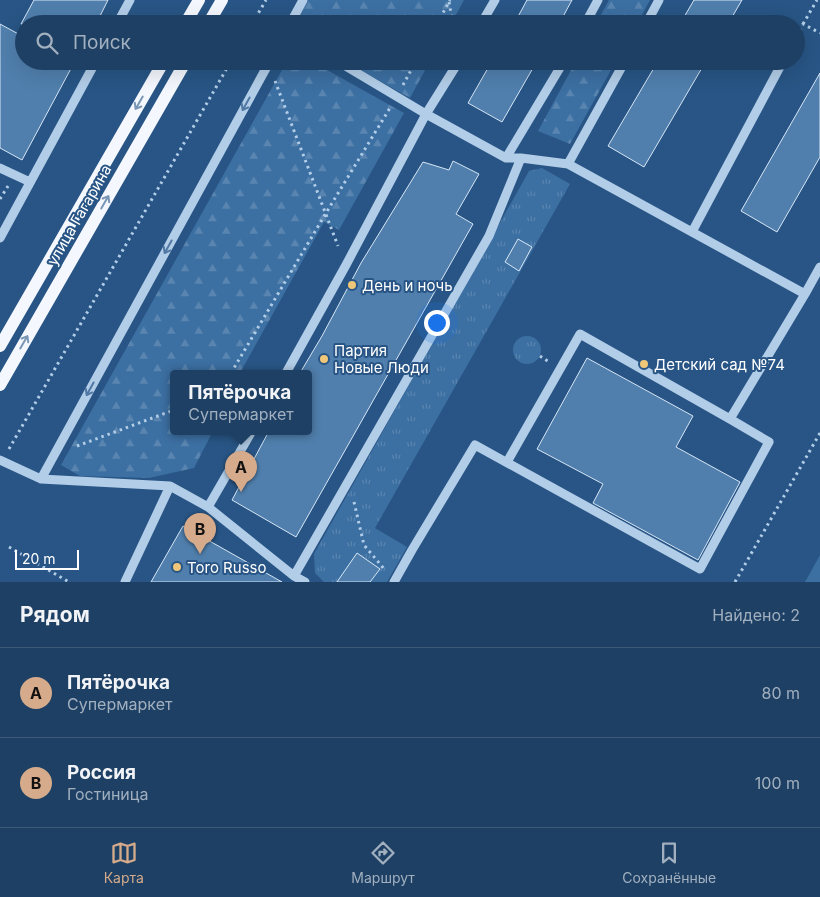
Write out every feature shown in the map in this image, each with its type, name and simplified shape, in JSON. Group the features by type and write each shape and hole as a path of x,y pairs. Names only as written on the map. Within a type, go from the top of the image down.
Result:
{"main road":[{"path":"190,15 199,0"},
{"path":"213,15 222,0"},
{"name":"улица Гагарина","path":"0,346 159,70"},
{"name":"улица Гагарина","path":"0,385 181,70"}],"lane":[{"path":"122,15 130,0"},
{"path":"295,15 303,0"},
{"path":"486,15 495,0"},
{"path":"590,15 598,0"},
{"path":"651,15 659,0"},
{"path":"0,238 91,70"},
{"path":"42,479 265,70"},
{"path":"352,70 396,97 506,158 568,164 804,294"},
{"path":"288,370 426,114 453,70"},
{"path":"506,158 559,70"},
{"path":"568,164 620,70"},
{"path":"692,232 778,70"},
{"path":"294,576 489,236 521,158"},
{"path":"0,168 30,182"},
{"path":"730,419 820,267"},
{"path":"394,582 475,444 507,462 700,568 769,442 580,334 507,462"},
{"path":"208,507 250,435"},
{"path":"3,457 42,479 170,486 208,507 294,576 305,582"},
{"path":"125,582 170,486"}],"path":[{"path":"257,15 266,0"},
{"path":"442,15 449,0"},
{"path":"449,0 452,15"},
{"path":"805,21 817,0"},
{"path":"805,25 820,33"},
{"path":"3,457 226,70"},
{"path":"272,70 346,265"},
{"path":"232,370 411,70"},
{"path":"55,454 170,411"},
{"path":"735,582 820,433"},
{"path":"349,481 364,545 394,582"},
{"path":"9,547 69,582"}],"green space":[{"path":"308,0 464,0 456,15 300,15"},
{"path":"609,0 650,0 642,15 601,15"},
{"path":"282,70 327,70 404,113 339,230 324,222 242,370 170,370 170,435 211,435 194,468 149,478 80,476 61,465"},
{"path":"360,70 425,70 410,98"},
{"path":"571,70 611,70 570,144 538,131"},
{"path":"542,168 570,184 375,528 407,547 387,582 324,582 315,573 314,554 529,171"},
{"path":"527,336 537,340 541,350 537,360 527,364 517,360 513,350 517,340"},
{"path":"820,555 820,582 805,582"}],"building":[{"path":"34,0 108,0 100,15 26,15"},
{"path":"527,0 572,0 564,15 519,15"},
{"path":"694,0 742,0 733,15 685,15"},
{"path":"0,24 15,32 15,70 70,70 22,160 0,148"},
{"path":"487,70 532,70 502,122 468,103"},
{"path":"653,70 701,70 644,167 608,146"},
{"path":"820,73 820,157 777,232 741,211"},
{"path":"453,161 479,174 456,214 473,224 296,537 232,500 267,435 312,435 312,370 302,370 361,263 423,162 449,170"},
{"path":"518,239 532,247 519,271 505,262"},
{"path":"587,358 693,416 676,447 740,482 698,560 593,503 603,484 537,449"},
{"path":"183,526 282,582 151,582"},
{"path":"357,553 380,569 370,582 337,582"}],"place":[{"name":"День и ночь","path":"352,285"},
{"name":"Партия Новые Люди","path":"324,359"},
{"name":"Детский сад №74","path":"644,364"},
{"name":"Пятёрочка","path":"241,492"},
{"name":"Россия","path":"200,554"},
{"name":"Toro Russo","path":"177,567"}]}
